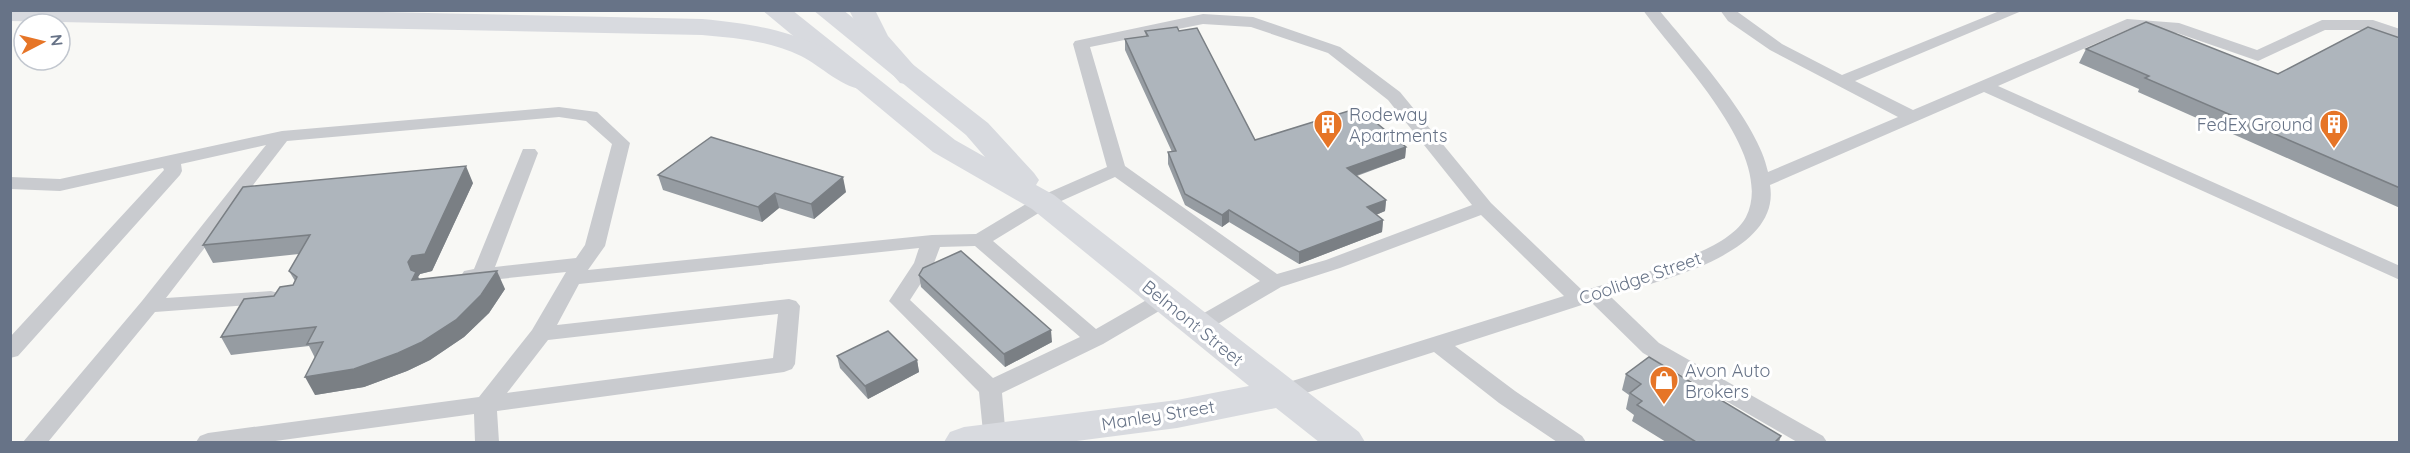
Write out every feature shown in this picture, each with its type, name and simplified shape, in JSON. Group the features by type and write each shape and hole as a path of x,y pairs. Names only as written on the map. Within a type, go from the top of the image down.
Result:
{"main road":[{"name":"Belmont Street","path":"775,10 944,146 1043,202"},
{"name":"Belmont Street","path":"826,10 977,129 1043,202 1345,442"},
{"path":"862,10 876,39 910,76"},
{"path":"10,13 688,26 756,34 803,47 864,83"},
{"name":"Manley Street","path":"979,441 1177,414 1281,393"}],"lane":[{"name":"Coolidge Street","path":"1281,393 1695,262 1718,250 1743,232 1757,215 1763,181 1758,160 1736,119 1650,10"},
{"path":"1727,10 1733,18 1776,47 1912,117"},
{"path":"1841,81 2017,10"},
{"path":"1274,282 1118,169 1081,44 1203,19 1253,22 1334,50 1394,96 1484,207 1587,296 1651,348 1815,442"},
{"path":"1763,181 2127,24 2179,28 2259,56 2322,25 2373,25 2400,35"},
{"path":"1985,86 2400,274"},
{"path":"14,186 60,185 282,136 559,112 591,116 621,143 595,246 577,271 541,334 485,405 487,442"},
{"path":"35,442 149,306 282,136"},
{"path":"482,275 529,153"},
{"path":"10,351 173,171 172,162"},
{"path":"450,278 577,271 932,241 980,240 1043,202 1118,169"},
{"path":"1198,326 1274,282 1333,264 1484,207"},
{"path":"980,240 1095,339"},
{"path":"932,241 924,263 899,300 990,389"},
{"path":"149,306 294,296"},
{"path":"990,389 1095,339 1164,299"},
{"path":"208,442 784,364 789,306 541,334"},
{"path":"1438,344 1507,397 1574,442"},
{"path":"979,441 990,389"}],"building":[{"name":"FedEx Ground","path":"2146,22 2278,74 2368,27 2400,38 2400,188 2145,78 2149,76 2086,49"},
{"name":"Rodeway Apartments","path":"1177,27 1179,31 1197,28 1255,140 1358,108 1406,147 1347,168 1386,200 1367,207 1383,220 1299,252 1229,210 1222,215 1185,194 1168,152 1176,151 1125,39 1148,36 1145,31"},
{"path":"711,137 843,177 811,204 775,193 758,207 658,175"},
{"path":"466,166 425,254 412,256 408,262 411,270 416,272 412,280 497,271 481,295 456,320 422,342 398,353 354,369 305,377 323,342 307,344 316,327 221,337 244,299 274,296 280,287 293,285 297,277 289,271 310,235 203,245 243,187"},
{"path":"961,251 1051,330 1004,354 919,275 923,268"},
{"path":"888,331 917,360 865,386 837,356"},
{"path":"1649,357 1781,436 1776,441 1778,442 1696,442 1637,405 1642,401 1630,393 1641,384 1626,374"}],"place":[{"name":"Rodeway Apartments","path":"1328,150"},
{"name":"FedEx Ground","path":"2334,150"},
{"name":"Avon Auto Brokers","path":"1664,406"}]}
